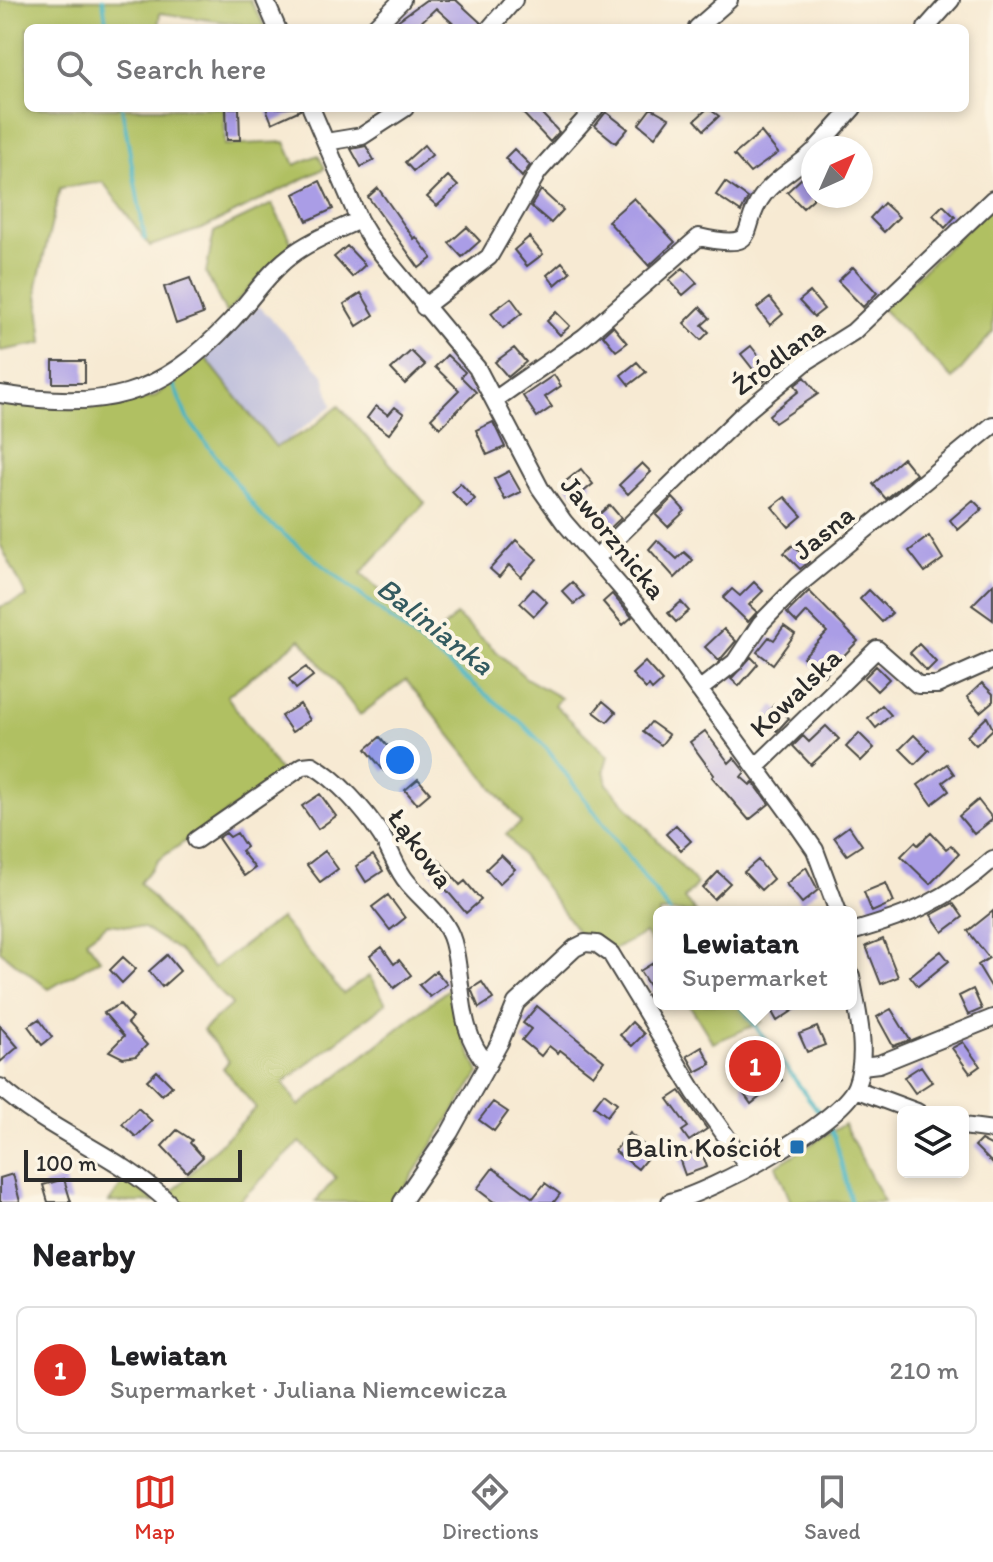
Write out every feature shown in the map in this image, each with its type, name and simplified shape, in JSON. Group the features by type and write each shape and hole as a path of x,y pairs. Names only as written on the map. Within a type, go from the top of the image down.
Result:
{"street":[{"path":"265,0 275,24"},
{"path":"378,24 402,0"},
{"path":"493,24 514,0"},
{"path":"702,24 729,0"},
{"path":"930,24 951,0"},
{"name":"Jaworznicka","path":"313,112 359,220 388,265 459,344 496,399 540,488 699,690 815,850 836,906"},
{"path":"326,142 362,136 399,112"},
{"path":"424,307 489,257 538,172 591,112"},
{"path":"828,136 849,112"},
{"path":"496,399 584,337 699,237 730,244 742,238 752,227 763,195 801,162"},
{"name":"Źródlana","path":"597,557 743,414 807,361 853,332 993,199"},
{"path":"0,394 48,400 110,398 123,396 170,374 232,320 288,258 359,220"},
{"name":"Jasna","path":"699,690 735,662 773,608 993,425"},
{"name":"Kowalska","path":"756,767 877,649 918,685 937,685 993,660"},
{"name":"Łąkowa","path":"196,840 303,766 312,765 323,771 370,821 406,881 447,927 453,943 461,1008 480,1056 488,1065"},
{"path":"857,930 916,913 956,889 993,859"},
{"path":"402,1202 450,1132 488,1065 516,1003 575,948 585,943 597,944 611,954 623,970 695,1093 748,1167"},
{"path":"670,1202 699,1193 824,1121 855,1089 862,1066 855,1010"},
{"path":"862,1066 879,1064 993,1018"},
{"path":"0,1087 41,1118 132,1172 168,1202"},
{"path":"855,1089 901,1106"},
{"path":"969,1127 993,1130"}],"shaded area":[{"path":"259,306 324,375 332,406 276,448 205,357"}],"green space":[{"path":"0,0 250,0 264,24 238,24 160,13 159,24 24,24 24,112 224,112 225,145 285,142 295,165 318,155 325,168 204,228 150,246 103,182 60,188 37,285 43,343 0,351"},
{"path":"272,204 292,244 226,313 206,273 214,232"},
{"path":"993,204 993,332 953,379 882,309"},
{"path":"205,357 276,447 310,429 339,406 425,503 361,573 433,639 456,615 526,678 561,698 555,705 608,756 604,770 607,784 697,884 684,899 690,906 653,906 653,946 645,933 613,950 584,940 506,834 521,823 406,680 360,715 301,639 227,696 282,775 158,860 140,883 213,968 280,918 343,994 369,976 386,1003 283,1083 299,1106 451,987 462,1034 479,1073 395,1202 315,1202 336,1178 300,1142 238,1202 177,1202 170,1194 256,1108 223,1068 229,1061 203,1030 232,1004 178,950 144,928 108,924 86,940 100,959 49,989 0,951 0,607 27,597 0,544 0,403 97,408 154,397"},
{"path":"693,1010 755,1010 762,1022 713,1043"},
{"path":"844,1124 884,1202 791,1202 776,1166"},
{"path":"126,1179 155,1202 109,1202"}],"building":[{"path":"426,0 456,0 481,23 454,24 436,8 419,24 393,24"},
{"path":"226,112 239,112 240,140 227,140"},
{"path":"268,112 296,112 272,123"},
{"path":"522,112 546,112 543,115 559,132 550,142"},
{"path":"606,112 628,129 616,143 595,126"},
{"path":"648,112 658,112 669,118 655,137 639,124"},
{"path":"704,112 714,112 719,116 704,130 695,120"},
{"path":"761,132 778,153 750,173 734,155"},
{"path":"424,145 432,155 413,171 405,162"},
{"path":"366,146 374,160 361,167 351,149"},
{"path":"514,149 530,165 522,177 505,158"},
{"path":"448,176 458,186 437,206 427,197"},
{"path":"801,179 801,206 787,192"},
{"path":"320,181 333,209 307,221 294,194"},
{"path":"725,182 748,198 741,212 716,195"},
{"path":"378,188 414,239 416,237 432,258 419,268 368,197"},
{"path":"541,190 563,210 551,223 531,206"},
{"path":"634,198 675,242 649,266 608,221"},
{"path":"884,203 899,217 884,232 870,218"},
{"path":"943,205 955,217 945,228 933,215"},
{"path":"467,227 480,241 462,257 449,243"},
{"path":"529,237 543,254 527,266 514,250"},
{"path":"347,246 365,265 352,277 334,257"},
{"path":"562,262 570,272 555,285 547,275"},
{"path":"853,267 877,293 863,307 838,281"},
{"path":"683,268 697,283 683,295 669,280"},
{"path":"190,278 203,314 176,324 164,287"},
{"path":"810,292 824,309 814,317 799,301"},
{"path":"361,293 374,315 357,326 344,304"},
{"path":"511,298 522,313 503,328 491,313"},
{"path":"770,298 783,314 770,325 757,308"},
{"path":"700,307 710,318 702,325 709,332 701,340 684,323"},
{"path":"556,312 570,326 560,335 547,321"},
{"path":"613,326 627,343 616,351 603,335"},
{"path":"751,346 773,374 763,382 741,354"},
{"path":"514,348 526,362 508,377 495,362"},
{"path":"411,351 425,365 405,384 391,369"},
{"path":"447,355 465,372 461,377 476,392 440,428 431,418 459,390 435,367"},
{"path":"53,361 85,361 85,383 53,383"},
{"path":"637,362 646,372 629,385 621,375"},
{"path":"554,375 561,386 545,397 552,407 537,417 523,396"},
{"path":"805,377 818,394 775,423 769,415 799,391 795,385"},
{"path":"376,406 388,415 395,407 404,414 389,434 367,418"},
{"path":"493,422 505,447 487,455 476,430"},
{"path":"903,458 916,474 886,499 873,484"},
{"path":"642,463 651,472 628,494 619,485"},
{"path":"581,469 593,484 577,497 565,482"},
{"path":"509,471 521,492 505,500 494,479"},
{"path":"460,483 475,499 467,507 452,492"},
{"path":"785,497 802,516 789,527 772,507"},
{"path":"673,498 685,511 668,527 656,515"},
{"path":"973,500 982,509 958,530 950,520"},
{"path":"610,505 621,518 605,533 594,519"},
{"path":"929,536 943,559 925,572 909,551"},
{"path":"516,540 537,559 521,577 509,565 499,577 490,569"},
{"path":"657,540 677,559 684,552 693,560 675,578 649,549"},
{"path":"793,545 809,562 800,569 784,553"},
{"path":"572,582 584,596 574,604 562,591"},
{"path":"754,582 763,591 749,605 757,612 748,622 723,598 732,589 740,596"},
{"path":"993,584 993,620 972,605"},
{"path":"533,589 547,602 534,616 520,603"},
{"path":"869,590 892,613 882,622 860,599"},
{"path":"809,591 858,641 824,676 803,657 827,632 807,612 797,623 787,613"},
{"path":"612,594 632,617 623,625 603,602"},
{"path":"681,602 689,611 676,622 668,613"},
{"path":"784,626 795,634 773,664 757,652 769,637 774,640"},
{"path":"724,629 736,641 719,661 705,647"},
{"path":"919,644 936,662 927,671 910,653"},
{"path":"751,657 758,664 739,686 731,679"},
{"path":"645,662 662,681 652,690 649,686 646,689 632,674"},
{"path":"876,666 889,679 877,691 864,678"},
{"path":"306,667 313,676 296,689 289,679"},
{"path":"982,683 993,694 993,701 980,712 967,697"},
{"path":"603,701 616,712 607,722 594,712"},
{"path":"300,704 310,720 292,732 281,716"},
{"path":"774,705 789,718 777,731 763,719"},
{"path":"882,705 891,715 876,728 868,718"},
{"path":"987,717 993,729 976,745 967,736"},
{"path":"651,722 669,735 661,745 643,732"},
{"path":"826,726 839,739 811,765 793,746 803,736 809,742"},
{"path":"705,731 729,763 734,758 745,772 741,777 750,785 753,782 769,804 749,820 712,777 714,775 690,742"},
{"path":"859,733 874,748 861,761 846,747"},
{"path":"914,735 929,750 915,764 900,749"},
{"path":"380,737 399,759 384,771 366,749"},
{"path":"947,764 954,774 943,782 949,791 932,804 918,785"},
{"path":"418,779 430,793 417,804 405,790"},
{"path":"320,794 336,816 318,829 302,806"},
{"path":"978,800 993,819 974,834 959,816"},
{"path":"676,825 691,841 681,850 666,834"},
{"path":"849,826 862,845 847,855 834,837"},
{"path":"226,833 230,837 237,833 246,847 241,851 255,868 244,876 218,838"},
{"path":"931,833 946,849 951,845 959,854 930,884 901,856 915,842 918,845"},
{"path":"325,851 338,869 320,882 307,865"},
{"path":"373,855 383,871 366,882 356,866"},
{"path":"501,855 515,869 499,884 486,869"},
{"path":"437,858 460,885 465,881 481,900 466,913 426,866"},
{"path":"758,860 773,879 761,890 744,872"},
{"path":"806,867 818,890 802,903 786,884"},
{"path":"718,872 730,883 714,899 703,888"},
{"path":"886,883 894,902 872,912 864,892"},
{"path":"388,895 405,918 390,930 372,907"},
{"path":"953,903 963,917 943,932 931,915"},
{"path":"993,911 993,990 978,965 989,958 968,931"},
{"path":"883,939 898,977 881,984 866,946"},
{"path":"382,947 394,964 399,960 411,975 394,988 370,956"},
{"path":"941,951 949,961 918,986 910,976"},
{"path":"167,955 180,971 162,987 149,971"},
{"path":"123,957 136,969 122,983 110,970"},
{"path":"653,963 653,992 640,971"},
{"path":"436,971 447,984 430,997 419,985"},
{"path":"482,982 493,999 479,1008 471,989"},
{"path":"973,989 982,1009 968,1015 959,996"},
{"path":"120,1004 132,1018 127,1023 147,1045 136,1056 123,1058 109,1051 124,1036 104,1013"},
{"path":"537,1006 604,1061 593,1075 560,1050 558,1053 549,1046 541,1056 522,1040 531,1029 523,1023"},
{"path":"891,1009 910,1040 893,1046 877,1017"},
{"path":"771,1010 794,1010 777,1021"},
{"path":"39,1019 52,1037 42,1045 28,1026"},
{"path":"632,1022 644,1034 632,1046 620,1035"},
{"path":"0,1026 18,1047 0,1062"},
{"path":"817,1027 825,1045 807,1052 799,1034"},
{"path":"963,1042 980,1066 970,1073 952,1048"},
{"path":"702,1047 711,1064 696,1072 687,1056"},
{"path":"760,1051 782,1080 751,1104 744,1094 737,1060"},
{"path":"921,1066 932,1082 915,1093 904,1077"},
{"path":"157,1071 172,1086 162,1095 147,1080"},
{"path":"680,1091 707,1129 689,1141 682,1131 688,1127 668,1099"},
{"path":"604,1093 617,1103 607,1116 594,1106"},
{"path":"493,1102 508,1112 494,1131 479,1120"},
{"path":"138,1108 152,1121 136,1137 122,1124"},
{"path":"177,1130 192,1140 190,1143 203,1157 187,1172 162,1146"},
{"path":"629,1133 652,1152 638,1169 615,1151"},
{"path":"981,1140 993,1146 993,1164 975,1146"},
{"path":"701,1150 707,1167 685,1175 679,1158"},
{"path":"493,1168 533,1198 545,1183 560,1194 554,1202 494,1202 477,1189"},
{"path":"13,1174 20,1202 0,1202 0,1178"},
{"path":"64,1179 71,1202 48,1202 43,1185"}],"waterway":[{"name":"Balinianka","path":"103,0 106,24"},
{"name":"Balinianka","path":"123,112 145,239"},
{"name":"Balinianka","path":"172,381 187,418 262,517 522,723 547,749 665,906"},
{"name":"Balinianka","path":"743,1010 821,1115"},
{"name":"Balinianka","path":"826,1122 835,1138 851,1202"}],"place":[{"name":"Lewiatan","path":"755,1066"},
{"name":"Balin Kościół","path":"797,1147"}]}
